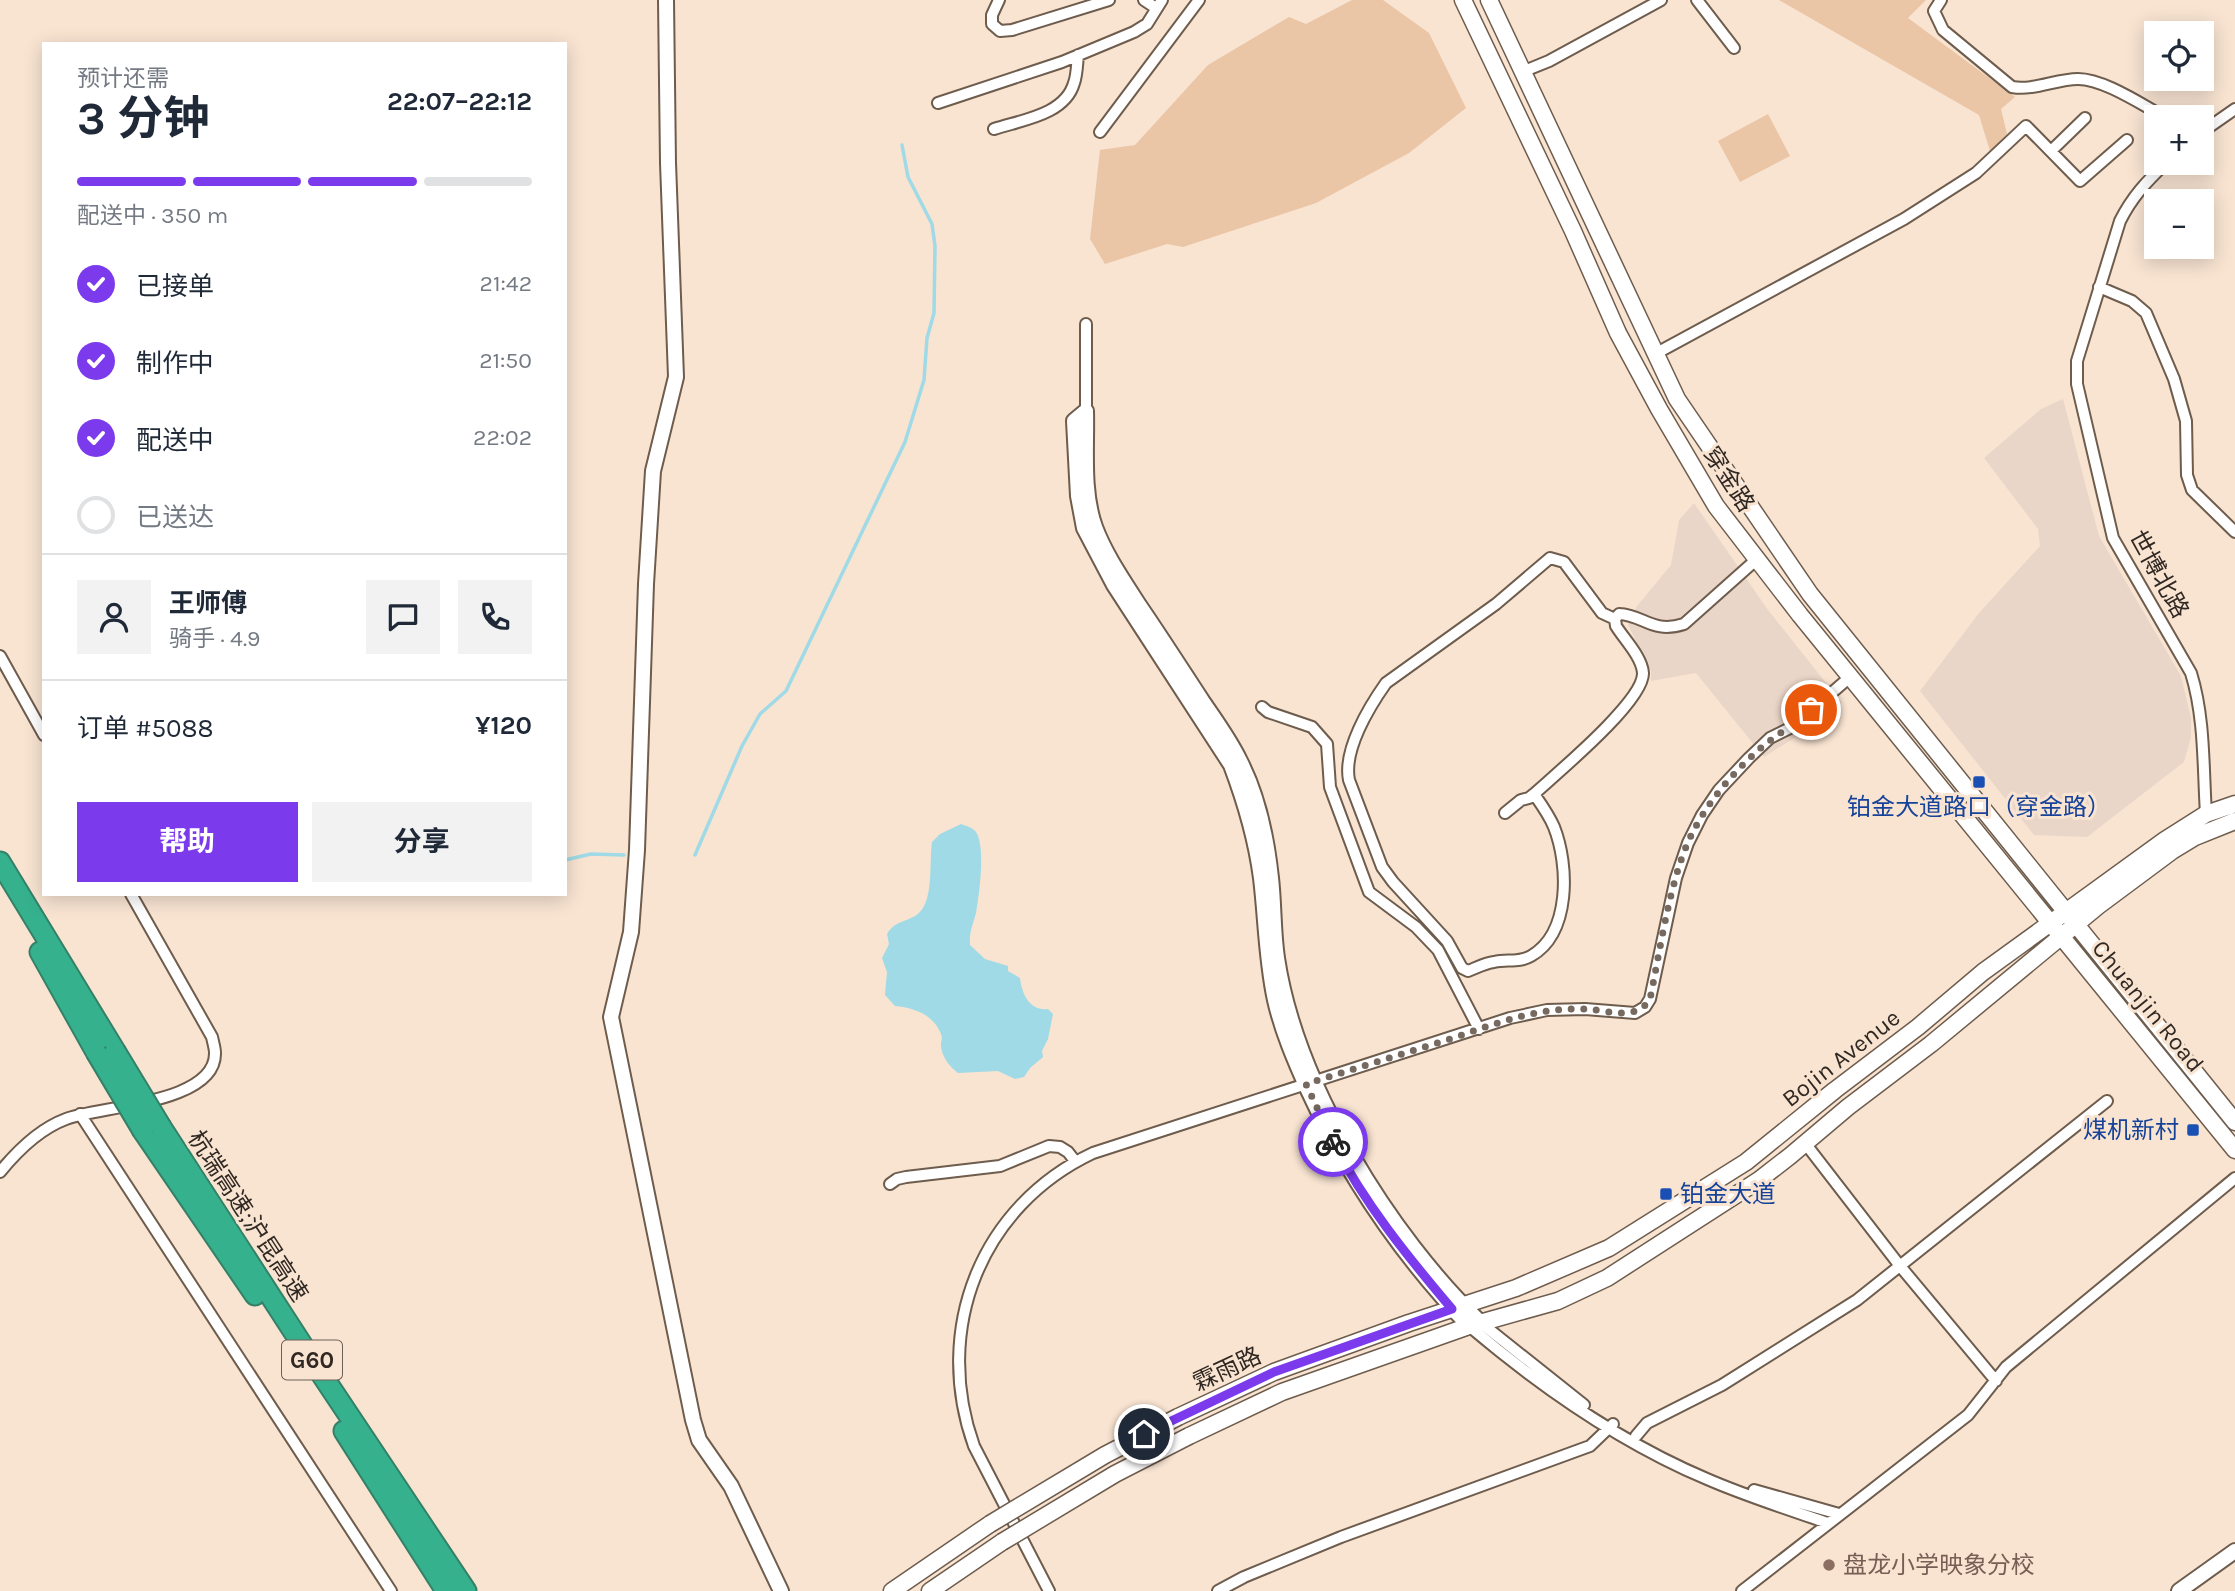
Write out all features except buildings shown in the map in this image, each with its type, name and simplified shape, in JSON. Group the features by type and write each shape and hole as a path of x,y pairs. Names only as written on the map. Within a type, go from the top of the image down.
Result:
{"highway":[{"name":"杭瑞高速;沪昆高速","path":"0,862 152,1129 446,1591"},
{"name":"杭瑞高速;沪昆高速","path":"0,881 106,1051"},
{"name":"杭瑞高速;沪昆高速","path":"152,1129 467,1591"}],"main road":[{"name":"穿金路","path":"1463,0 1619,333 1659,409 1716,506 1850,677 2057,930"},
{"name":"穿金路","path":"1489,0 1677,399 1810,594 2070,919"},
{"name":"Bojin Avenue","path":"1475,1324 1558,1301 1607,1278 1759,1180 2165,840 2206,814 2235,804"},
{"name":"Bojin Avenue","path":"2070,919 2194,837 2235,821"},
{"name":"Chuanjin Road","path":"2070,919 2235,1122"},
{"name":"Bojin Avenue","path":"1457,1307 1516,1288 1609,1248 1700,1193 1777,1139 1983,972 2057,930"},
{"name":"Chuanjin Road","path":"2057,930 2235,1150"},
{"name":"霖雨路","path":"892,1591 990,1524 1105,1455 1178,1417 1274,1372 1457,1307"},
{"name":"霖雨路","path":"930,1591 1002,1542 1115,1474 1189,1436 1282,1392 1475,1324"}],"street":[{"path":"666,0 668,163 676,377 653,471 631,932 611,1017 693,1420 699,1440 731,1486 780,1591"},
{"path":"999,0 992,15 992,24 1000,31 1012,30 1109,0"},
{"path":"938,103 1078,55 1141,28 1147,24 1159,4 1144,0"},
{"path":"1100,132 1199,0"},
{"path":"1522,72 1549,61 1661,0"},
{"path":"1697,0 1734,48"},
{"path":"1941,0 1934,11 1943,30 2012,87 2022,89 2081,79 2100,84 2144,106"},
{"path":"994,129 1057,107 1068,97 1075,82 1078,55"},
{"path":"2214,124 2235,109"},
{"path":"2051,151 2085,118"},
{"path":"1655,354 1905,219 1976,173 2026,126 2080,181 2127,140"},
{"name":"世博北路","path":"2155,175 2130,201 2120,221 2077,361 2077,384 2113,538 2191,673 2200,717 2206,814"},
{"path":"2099,287 2132,301 2146,313 2174,379 2186,421 2186,475 2192,490 2235,532"},
{"path":"1086,324 1088,494 1094,525 1123,580 1240,761 1253,794 1271,877 1277,956 1286,1000 1311,1083 1352,1156 1457,1307 1521,1371 1610,1426 1705,1478 1828,1523"},
{"path":"1534,794 1553,825 1560,847 1563,899 1558,917 1544,947 1528,958 1492,962 1468,971 1462,968 1447,941 1382,867 1349,780 1346,768 1348,755 1375,698 1386,682 1496,604 1550,558 1564,562 1602,613 1615,619"},
{"path":"1505,813 1521,800 1534,794 1617,717 1636,694 1643,673 1639,661 1616,626 1615,619 1619,614 1661,627 1673,628 1684,624 1757,559"},
{"path":"0,656 42,731"},
{"path":"1049,1591 974,1446 965,1422 960,1396 960,1335 973,1282 985,1255 1020,1205 1050,1177 1075,1161 1121,1143 1510,1018 1547,1010 1585,1009 1635,1013 1645,1007 1650,999 1676,878 1688,843 1702,815 1719,790 1770,738 1792,727 1850,677"},
{"path":"1262,707 1268,712 1312,727 1326,744 1330,787 1369,892 1416,927 1438,950 1479,1029"},
{"path":"0,1172 20,1150 44,1130 80,1114 173,1095 201,1079 210,1070 215,1055 212,1037 132,896"},
{"path":"1636,1436 1647,1423 1722,1385 1857,1300 2107,1101"},
{"path":"80,1114 391,1591"},
{"path":"1805,1143 1900,1266 1996,1381"},
{"path":"890,1184 906,1177 1000,1166 1049,1146 1060,1147 1075,1161"},
{"path":"1742,1591 1968,1415 2006,1367 2235,1178"},
{"path":"1610,1426 1636,1436 1707,1472 1759,1492 1839,1514"},
{"path":"1218,1591 1244,1577 1341,1536 1590,1446 1610,1426"},
{"path":"2179,1591 2235,1551"}],"shaded area":[{"path":"1352,0 1383,0 1429,33 1466,108 1409,153 1316,203 1183,247 1167,244 1105,264 1090,239 1100,150 1135,145 1208,65 1289,17 1306,24"},
{"path":"1779,0 1926,0 1908,18 2015,97 2001,109 2007,134 1990,151 1979,115"},
{"path":"1768,114 1790,156 1740,182 1718,141"},
{"path":"2063,399 2099,536 2181,676 2191,718 2191,737 2184,762 2087,837 2034,835 1920,691 1979,613 2040,546 2038,529 1984,458 2041,409"},
{"path":"1694,503 1768,610 1842,703 1830,706 1794,738 1764,757 1696,673 1651,681 1651,671 1628,625 1637,606 1671,565 1679,520"}],"water":[{"path":"961,824 976,832 981,848 980,883 970,945 985,959 1008,966 1008,971 1020,978 1028,1001 1036,1007 1048,1009 1053,1014 1048,1039 1042,1051 1043,1057 1024,1077 1015,1079 998,1071 958,1073 944,1057 941,1034 933,1021 916,1010 895,1006 885,995 887,972 882,958 889,944 887,934 894,926 915,916 924,907 929,889 932,842 940,834"}],"waterway":[{"path":"695,855 742,746 760,714 786,691 905,442 924,380 927,338 934,313 935,246 932,224 908,177 902,145"},
{"path":"567,860 591,854 624,855"}],"way so far":[{"path":"1333,1142 1306,1084 1510,1018 1547,1010 1585,1009 1635,1013 1645,1007 1650,999 1676,878 1688,843 1702,815 1719,790 1749,758 1770,738 1792,727 1811,710"}],"place":[{"name":"铂金大道路口（穿金路）","path":"1979,782"},
{"name":"煤机新村","path":"2193,1130"},
{"name":"铂金大道","path":"1666,1194"},
{"name":"盘龙小学映象分校","path":"1829,1565"}],"route":[{"path":"1144,1434 1274,1372 1452,1309 1403,1250 1333,1142"}]}
